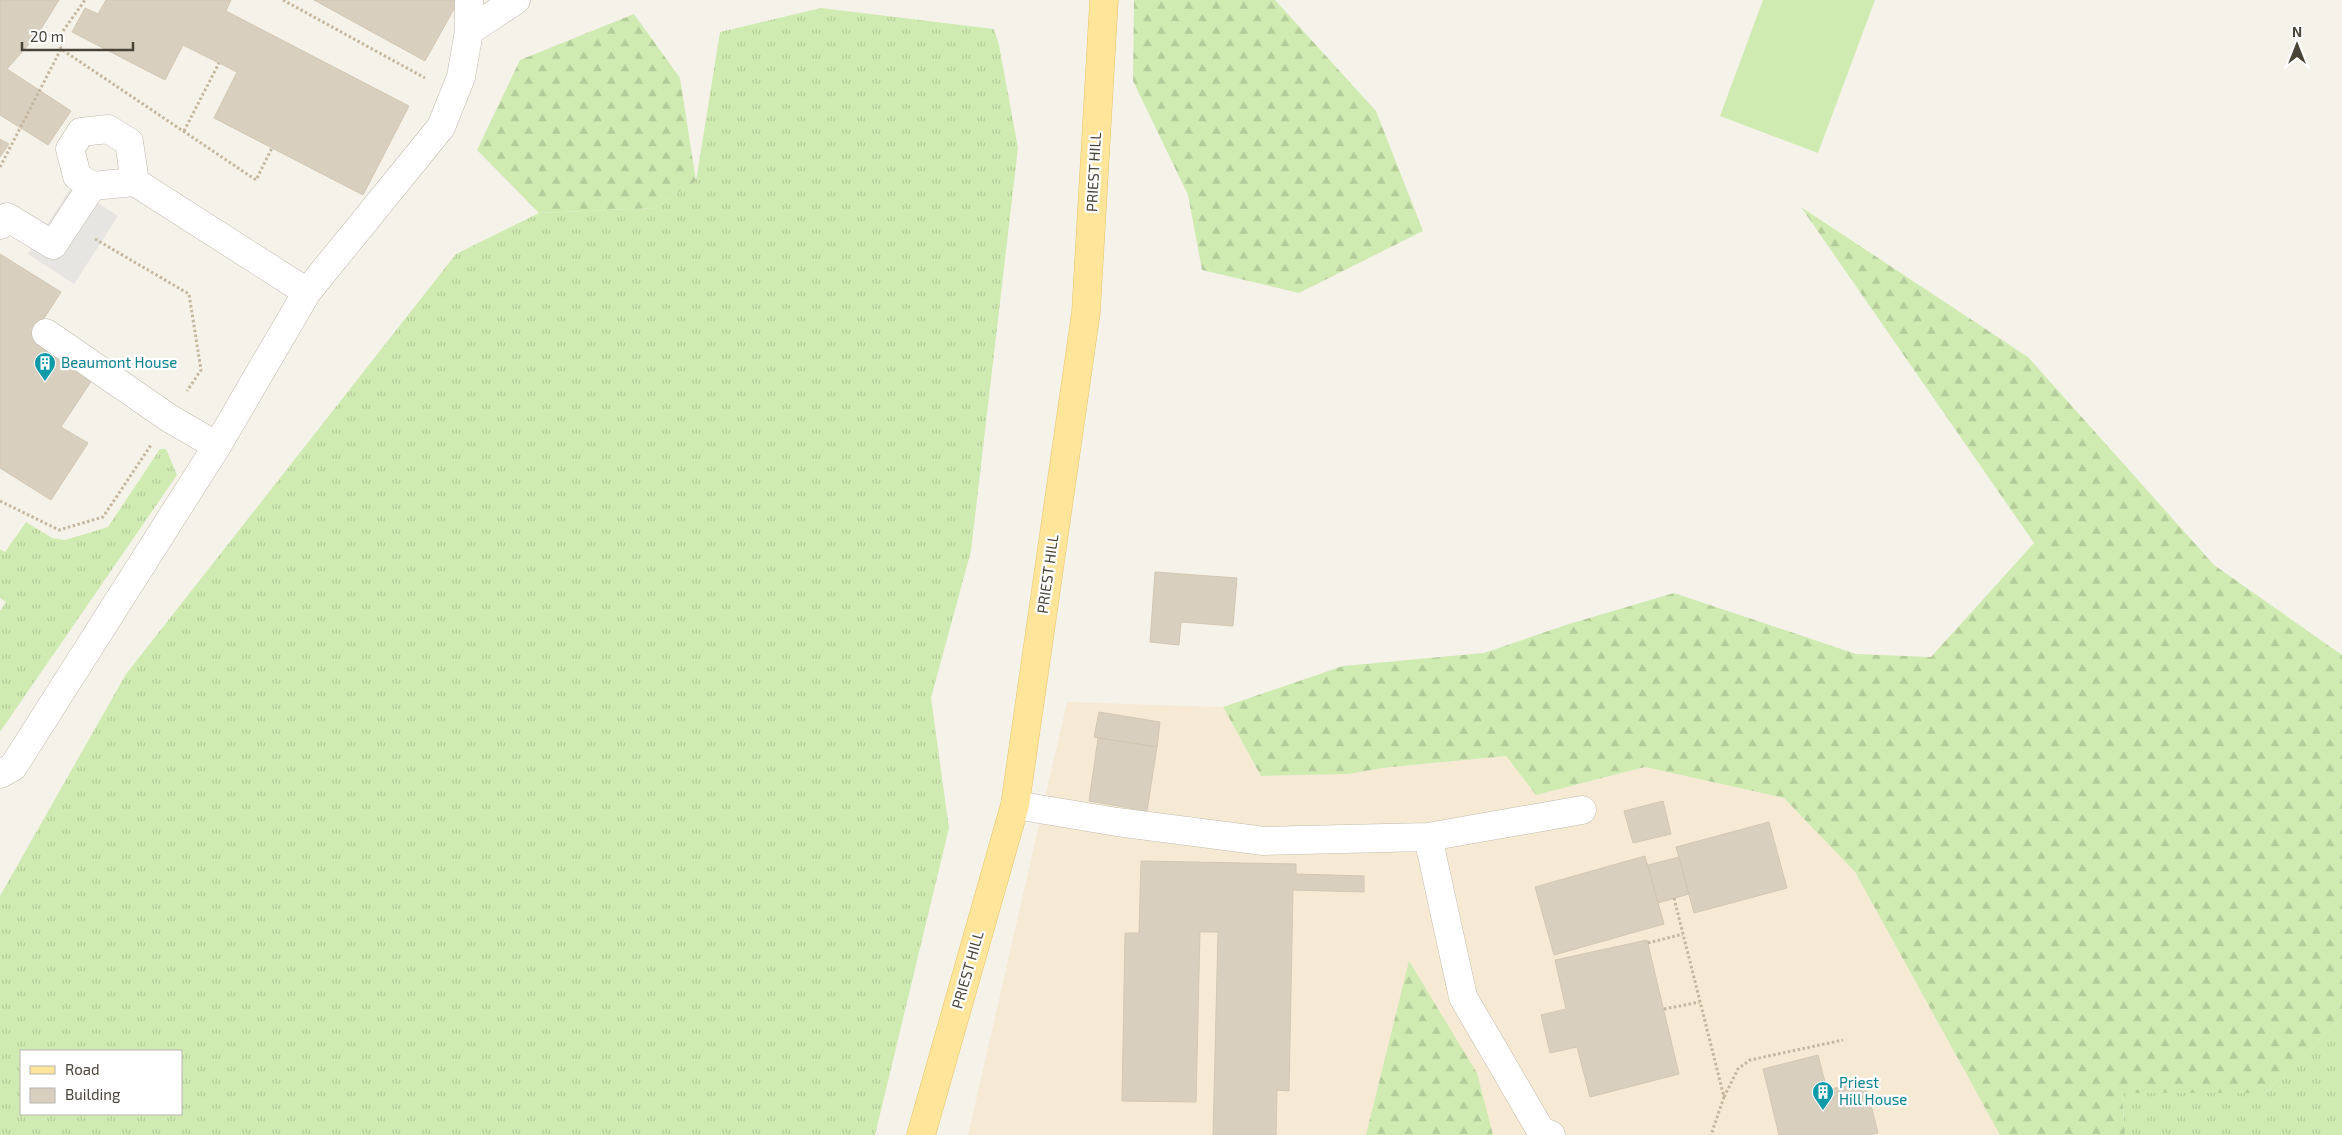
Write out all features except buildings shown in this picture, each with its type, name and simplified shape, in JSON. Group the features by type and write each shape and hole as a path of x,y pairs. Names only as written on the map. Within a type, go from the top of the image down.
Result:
{"main road":[{"name":"PRIEST HILL","path":"921,1135 1015,804 1086,312 1104,0"}],"lane":[{"path":"0,774 13,767 217,446 307,292 440,127 461,77 469,31 469,0"},
{"path":"469,31 516,0"},
{"path":"135,182 129,142 108,129 81,132 70,149 76,176 92,186 135,182 307,292"},
{"path":"0,225 7,217 53,246 92,186"},
{"path":"46,333 169,418 217,446"},
{"path":"1015,804 1117,822 1264,841 1428,837 1582,810"},
{"path":"1428,837 1464,997 1542,1131 1551,1135"}],"path":[{"path":"62,49 58,38 85,0"},
{"path":"283,0 454,94"},
{"path":"184,131 219,63"},
{"path":"1674,898 1724,1097"},
{"path":"1648,943 1683,934"},
{"path":"1664,1009 1700,1002"},
{"path":"1711,1135 1724,1097 1738,1069 1750,1060 1843,1040"}],"shaded area":[{"path":"72,186 118,216 74,284 28,254"},
{"path":"1067,702 1223,707 1261,776 1348,774 1382,768 1506,756 1536,795 1645,767 1784,798 1855,872 2000,1135 968,1135"}],"green space":[{"path":"1134,0 1275,0 1376,111 1423,231 1299,293 1202,270 1188,195 1133,81"},
{"path":"1763,0 1875,0 1818,153 1720,116"},
{"path":"821,8 994,29 999,45 1018,148 971,551 931,698 949,828 875,1135 0,1135 0,896 126,674 456,254 539,213 655,208 696,181 720,32"},
{"path":"634,14 680,78 696,181 655,208 539,213 477,150 520,60"},
{"path":"1801,207 2028,357 2214,565 2342,655 2342,1017 2265,1093 2122,1093 2125,1135 2000,1135 1855,872 1784,798 1645,767 1536,795 1506,756 1382,768 1348,774 1261,776 1223,707 1343,666 1484,653 1569,624 1674,593 1856,654 1931,657 2034,543"},
{"path":"160,449 166,449 177,475 0,732 0,611 6,602 0,598 0,549 5,552 26,522 52,538 65,540 108,527"},
{"path":"1409,961 1477,1073 1493,1135 1366,1135"},
{"path":"2342,1017 2342,1135 2125,1135 2122,1093 2265,1093"}],"place":[{"name":"Beaumont House","path":"45,382"},
{"name":"Priest Hill House","path":"1823,1111"}]}
